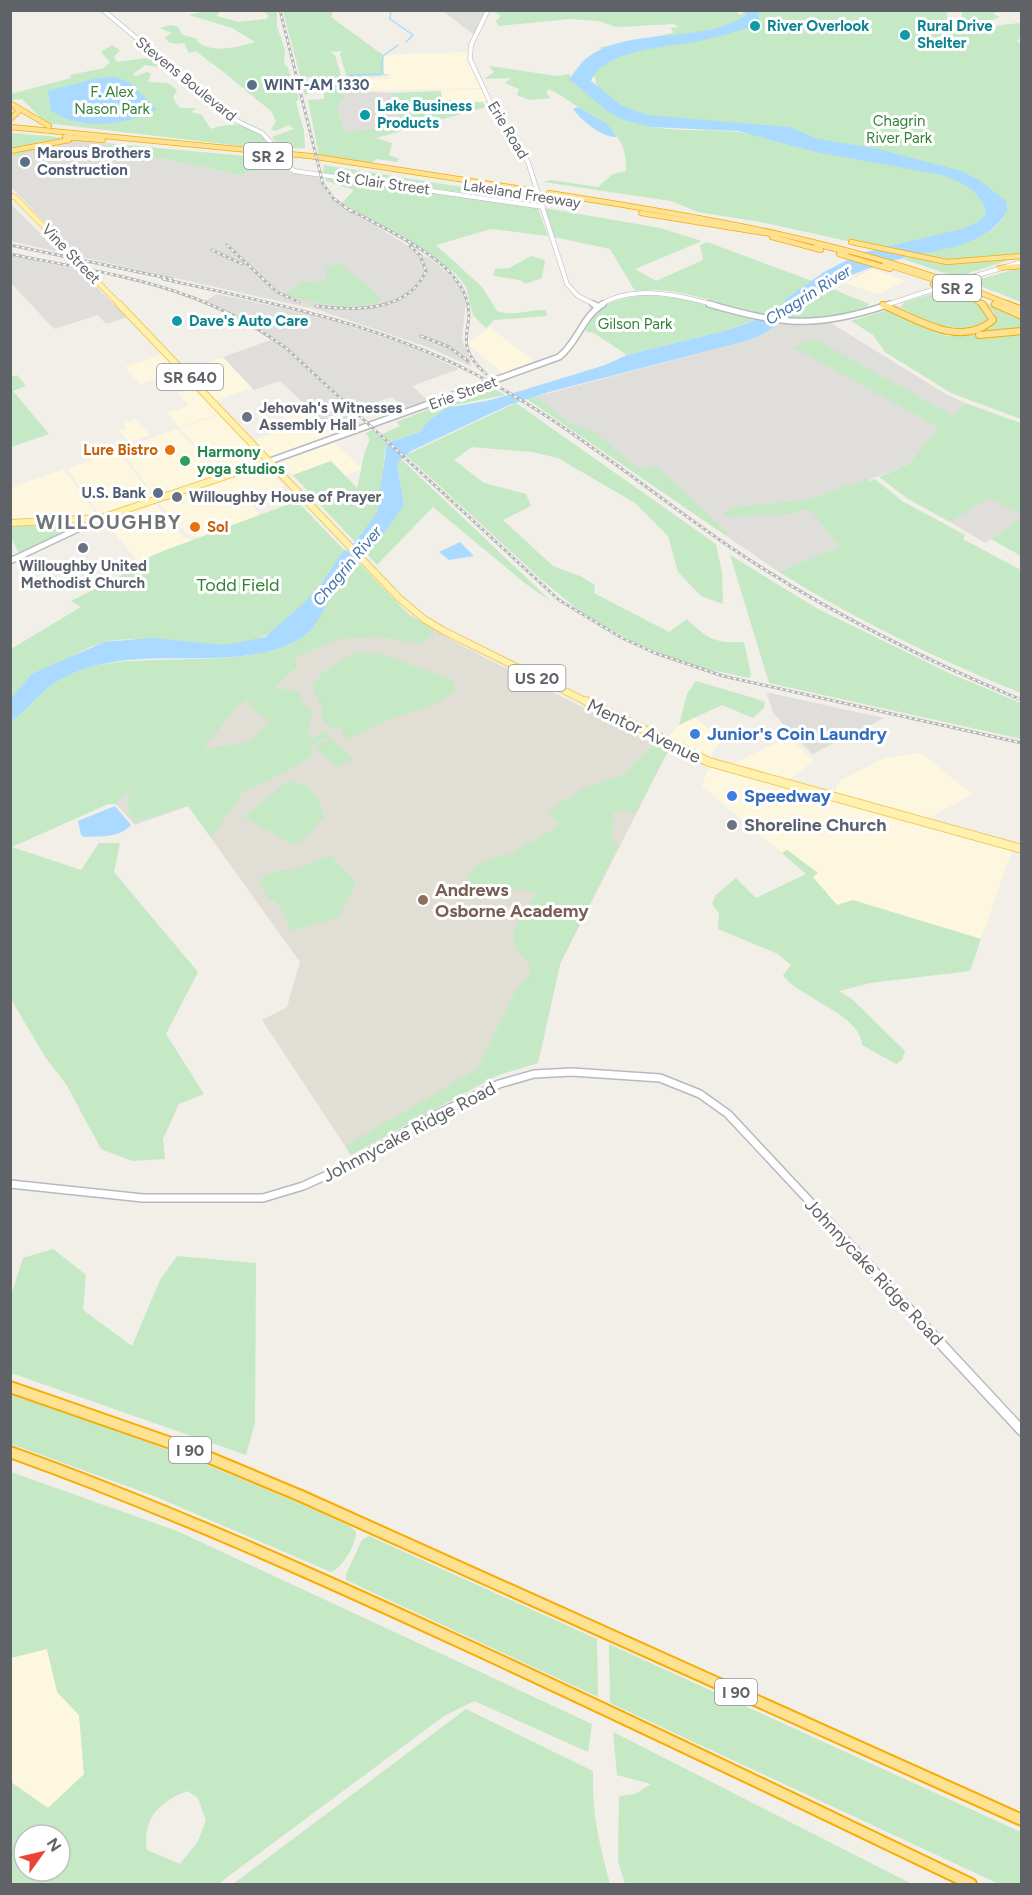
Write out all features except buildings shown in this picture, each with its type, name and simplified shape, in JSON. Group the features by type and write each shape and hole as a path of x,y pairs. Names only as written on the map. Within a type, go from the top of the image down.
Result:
{"highway":[{"path":"10,104 19,111 10,119"},
{"path":"10,104 21,106 32,120 41,124 82,132"},
{"name":"Lakeland Freeway","path":"10,127 298,154 737,228 850,253 891,265 966,291 1022,316"},
{"name":"Lakeland Freeway","path":"10,132 289,158 526,192"},
{"path":"10,151 55,140 86,139"},
{"name":"Lakeland Freeway","path":"550,196 680,213 777,230 865,249 904,262 1022,310"},
{"path":"680,213 744,220 795,230"},
{"path":"744,220 865,249 917,257 967,262 1022,256"},
{"path":"737,228 884,267 984,304 992,313 993,320 988,327 977,332 952,333 883,305"},
{"path":"840,240 865,249"},
{"path":"904,262 1022,304"},
{"path":"999,268 1022,266"},
{"path":"883,305 945,334 960,336 1022,331"},
{"name":"I 90","path":"10,1387 191,1450 301,1496 1022,1820"},
{"path":"10,1452 116,1490 256,1548 556,1686 971,1884"},
{"path":"899,1851 962,1884"}],"main road":[{"name":"Vine Street","path":"10,198 270,460"},
{"name":"Erie Street","path":"10,523 85,521 100,518 270,460"},
{"name":"Mentor Avenue","path":"270,460 412,609 444,631 709,762 1022,849"}],"street":[{"name":"Stevens Boulevard","path":"103,10 233,119 262,133 294,171"},
{"name":"Erie Road","path":"488,10 471,45 470,59 490,102 528,162 567,284 578,296 597,306"},
{"name":"St Clair Street","path":"294,171 543,207"},
{"path":"597,306 632,295 664,293 691,298 752,316 791,323 832,320 1022,262"},
{"name":"Erie Street","path":"270,460 553,360 574,345 583,322 597,306"},
{"path":"10,561 85,521"},
{"name":"Johnnycake Ridge Road","path":"10,1184 189,1200 266,1198 324,1178 502,1084 536,1074 564,1072 661,1077 697,1091 728,1114 1022,1431"}],"shaded area":[{"path":"443,11 485,11 474,35"},
{"path":"467,52 482,88 353,91 349,80 390,79 389,74 384,74 383,55"},
{"path":"483,89 488,101 450,103 442,100 441,90"},
{"path":"344,90 392,93 400,119 390,129 344,132 337,107 344,96 338,94"},
{"path":"72,140 108,144 103,153 171,160 239,175 285,164 290,172 318,175 327,194 337,202 433,261 457,282 466,300 462,339 472,367 430,348 319,310 77,256 11,187 11,157"},
{"path":"11,204 58,252 11,241"},
{"path":"11,255 79,270 127,317 106,324 98,315 54,329 11,283"},
{"path":"873,269 906,281 878,294 845,283"},
{"path":"217,294 315,315 410,346 459,369 412,386 431,403 408,412 392,397 349,412 364,427 338,436 280,381 254,390 223,357 271,340 232,315 203,302"},
{"path":"831,323 944,393 965,403 955,416 938,427 909,464 806,505 839,546 779,572 527,399 750,340 780,324"},
{"path":"490,327 538,365 506,376 467,343"},
{"path":"164,354 180,370 140,384 125,367"},
{"path":"223,357 253,388 215,401 185,370"},
{"path":"197,387 222,412 179,427 167,413 189,406 178,393"},
{"path":"301,405 335,437 271,459 255,440 293,426 280,413"},
{"path":"223,413 268,460 223,476 180,428"},
{"path":"136,419 150,435 129,442 119,431 127,428 124,423"},
{"path":"177,429 222,476 157,499 120,449"},
{"path":"334,442 363,469 345,476 331,461 293,475 282,463"},
{"path":"118,450 155,499 101,516 67,469"},
{"path":"260,468 270,470 284,486 249,502 260,515 199,538 186,533 159,503"},
{"path":"64,469 99,517 11,522 11,488"},
{"path":"989,497 1021,514 1021,518 985,543 950,522"},
{"path":"156,500 156,505 176,529 185,538 194,540 138,562 102,518"},
{"name":"Andrews Osborne Academy","path":"390,597 410,615 455,642 668,751 560,964 538,1063 498,1075 351,1155 262,1020 287,1007 300,962 188,806 135,825 116,804 98,803 150,748"},
{"path":"766,693 884,718 812,754 774,714"},
{"path":"693,717 724,740 717,745 709,759 666,739 679,725"},
{"path":"789,737 814,761 785,782 727,767"},
{"path":"921,753 972,794 927,819 832,794 841,780 884,758"},
{"path":"710,765 1013,847 981,939 853,900 837,905 812,877 818,873 788,850 782,853 702,786"},
{"path":"47,1649 57,1692 79,1715 84,1774 48,1808 11,1782 10,1658"}],"green space":[{"name":"Chagrin River Park","path":"733,10 741,15 746,10 946,10 948,18 954,20 962,17 962,11 998,11 993,14 1000,17 960,31 968,34 1001,25 1021,23 1021,37 1017,41 1022,45 1021,254 954,261 911,255 951,247 978,238 989,232 1006,213 994,212 981,228 893,251 761,222 698,212 671,201 543,182 551,180 598,187 613,174 626,171 626,159 619,140 607,127 553,91 548,89 547,94 551,98 530,100 517,95 519,89 505,83 511,78 484,79 494,72 489,66 557,76 570,74 570,79 577,86 597,101 620,115 643,124 653,127 678,130 729,131 754,135 757,130 654,126 598,95 595,77 581,74 611,50 597,48 673,33 671,28 679,27 674,24 617,27 598,21 570,19 498,26 496,21 501,16 493,11"},
{"path":"220,11 217,16 238,22 266,19 269,16 263,11 277,11 277,27 285,49 284,64 288,68 299,98 296,102 304,131 305,148 280,149 272,137 294,129 289,125 275,131 271,129 276,122 272,112 244,89 251,87 243,88 196,51 189,53 184,43 171,43 165,38 171,33 160,28 171,25 178,27 183,35 197,39 204,46 211,48 240,46 255,42 232,28 189,15"},
{"path":"283,11 334,11 331,17 383,55 384,74 389,75 347,78 340,54 342,51 330,52 335,55 345,89 339,93 345,96 337,107 344,132 393,127 395,120 400,119 392,93 441,91 442,100 451,100 451,103 483,102 486,107 376,138 392,143 389,155 399,159 397,162 376,159 372,163 319,156 308,100 324,99 324,90 319,79 307,77 310,93 305,95"},
{"name":"F. Alex Nason Park","path":"112,45 120,50 114,57 117,62 154,57 166,68 145,65 133,74 136,76 147,72 151,74 148,82 168,83 177,90 173,98 180,108 197,108 191,112 202,115 211,129 231,125 247,127 261,135 274,150 46,123 22,99 11,100 11,94 71,78 70,75 104,68 110,62 101,52"},
{"path":"11,133 71,139 45,141 11,150"},
{"path":"72,140 277,159 285,164 239,175 171,160 102,153 108,144"},
{"path":"72,140 11,157 11,152 54,141"},
{"path":"324,165 537,199 537,203 323,173"},
{"path":"325,176 538,208 548,236 491,229 436,245 482,287 497,311 515,313 546,310 547,316 494,320 486,328 473,315 466,287 457,275 428,254 342,203 354,190 326,181"},
{"path":"545,208 660,228 702,241 635,269 656,281 703,260 700,245 707,242 812,281 785,300 786,302 762,317 684,293 635,291 610,249 554,237"},
{"path":"531,256 545,260 542,278 525,284 520,280 493,276 495,269 509,268"},
{"path":"909,257 959,263 1018,257 957,277 903,259"},
{"path":"339,263 372,289 382,300 371,304 347,306 308,301 285,294 302,282 323,281 328,276 325,272 327,267"},
{"path":"1021,268 1021,302 970,282 1016,269"},
{"path":"830,288 869,304 867,307 828,319 785,320"},
{"path":"946,290 982,306 989,317 983,326 961,331 947,328 920,318 900,307 905,302"},
{"name":"Gilson Park","path":"645,295 686,299 755,320 724,331 627,355 594,333 585,331 593,314 600,308 618,300"},
{"path":"980,300 1021,318 1021,330 980,332 991,327 994,312"},
{"path":"888,310 947,336 1021,333 1021,419 951,393 885,352 873,335 851,321"},
{"path":"815,339 954,416 965,403 1021,423 1021,514 989,498 950,522 908,499 879,477 909,464 938,427 793,347"},
{"path":"17,375 26,386 13,391 49,434 11,447 11,377"},
{"path":"489,386 505,395 455,405 427,422 420,432 390,442 382,434 400,426 396,422"},
{"path":"535,396 573,425 594,431 637,468 658,467 729,534 725,535 527,399"},
{"path":"516,403 716,544 722,573 723,604 701,596 678,572 668,536 635,503 558,458 532,452 472,447 454,460 484,483 526,494 531,506 503,520 553,566 582,577 595,585 594,593 669,632 687,619 700,631 718,641 744,642 751,675 749,678 697,667 642,646 586,616 544,582 406,455"},
{"path":"372,430 387,443 381,500 376,515 355,542 293,475 331,461 357,488 363,458 370,440 366,433"},
{"path":"401,459 552,602 526,584 433,507 377,565 367,554 404,505 397,463"},
{"path":"867,479 870,481 875,479 902,501 965,535 963,539 1021,570 1021,693 897,638 779,572 839,546 810,510 800,510 794,514 726,517 724,513 735,507 806,500"},
{"name":"Todd Field","path":"297,501 344,550 308,599 279,627 262,637 244,643 224,645 150,639 105,642 69,658 11,698 11,649 81,607 71,601 134,569 138,562"},
{"path":"1021,518 1021,556 991,539"},
{"path":"83,522 19,553 11,538 10,526"},
{"path":"730,555 818,609 951,674 1021,703 1021,739 769,683"},
{"path":"359,563 409,615 435,630 421,644 380,637 338,639 295,658 298,666 274,687 300,693 301,701 313,712 307,731 310,739 326,731 331,736 312,744 312,756 288,771 242,793 218,830 210,836 188,806 135,822 127,804 133,785 116,804 108,804 12,847 81,870 99,843 120,843 114,872 198,972 166,1034 204,1094 179,1104 163,1139 165,1159 132,1161 101,1149 66,1084 45,1057 11,999 10,721 51,686 84,669 110,663 239,656 269,651 295,642 314,626 328,598","holes":["249,699 249,706 270,723 248,742 203,749 238,705"]},
{"path":"356,652 378,653 453,680 456,691 433,705 391,719 347,740 342,733 342,727 331,728 322,718 322,708 312,686 324,672"},
{"path":"696,681 765,702 764,708 753,718 722,705 679,725 687,694"},
{"path":"331,738 354,759 337,768 314,746"},
{"path":"654,744 668,751 635,814 624,811 613,812 612,841 619,845 560,964 538,1063 498,1075 351,1155 345,1146 477,1069 516,990 530,974 531,967 515,946 513,937 518,922 537,892 507,888 468,890 467,877 477,865 502,854 504,857 560,825 548,811 586,787 623,775"},
{"path":"288,781 302,784 313,792 320,803 324,817 308,836 293,845 244,817"},
{"path":"787,850 818,873 813,877 837,905 853,900 981,939 970,971 870,983 839,991 852,999 905,1051 902,1060 896,1064 862,1045 859,1034 851,1024 790,983 783,975 791,965 778,954 718,929 719,913 712,904 716,895 736,878 756,898 806,874 782,853"},
{"path":"331,855 356,883 338,918 292,931 277,903 268,898 259,882 272,872 299,868"},
{"path":"53,1249 86,1275 83,1310 132,1346 160,1280 177,1256 256,1263 255,1423 246,1455 11,1373 11,1296 23,1258"},
{"path":"11,1394 182,1456 350,1526 356,1532 351,1549 340,1566 331,1572 154,1496 11,1444"},
{"path":"11,1472 177,1531 592,1724 588,1752 474,1701 444,1716 218,1884 11,1884 11,1782 48,1808 84,1774 79,1715 57,1692 47,1649 11,1658","holes":["187,1791 198,1798 206,1821 197,1843 180,1864 147,1850 147,1829 161,1806"]},
{"path":"369,1536 597,1639 598,1697 346,1580 346,1574 362,1540"},
{"path":"609,1644 1021,1832 1021,1884 999,1884 610,1703"},
{"path":"466,1709 593,1771 597,1828 610,1884 233,1884"},
{"path":"613,1732 912,1884 625,1884 618,1861 619,1796 635,1794 651,1784 617,1775"}],"water":[{"name":"Chagrin River","path":"746,11 759,11 759,20 754,26 700,41 639,51 623,56 609,62 591,81 621,105 647,115 789,127 818,139 878,149 961,171 979,180 1006,201 1007,211 998,224 986,234 971,241 854,274 831,287 774,327 750,340 549,392 509,405 411,451 397,463 404,505 381,537 334,592 314,626 305,635 281,648 252,655 131,660 84,669 51,686 11,721 11,698 32,674 104,642 151,638 225,645 265,637 303,604 323,581 344,550 348,551 377,513 387,443 420,432 427,422 447,408 491,400 605,365 627,355 748,323 782,306 786,303 784,300 824,272 861,253 962,229 978,222 986,215 981,200 976,194 957,181 942,175 816,152 738,131 651,127 624,120 607,111 569,79 585,59 605,48 645,38 686,34 727,25 745,16"},
{"path":"115,77 130,83 157,109 132,119 104,124 76,121 51,111 48,91 98,78"},
{"path":"578,107 607,124 617,137 605,135 592,127 573,109"},
{"path":"460,542 474,556 449,560 439,552"},
{"path":"115,806 131,825 109,836 85,837 81,835 78,821"}],"waterway":[{"path":"391,10 390,19 413,35 406,42"},
{"path":"350,75 381,74 383,56 398,45"}],"railway":[{"path":"280,10 323,184 333,198 346,207"},
{"path":"346,207 430,255 457,281 465,295 468,307 466,343 475,362 486,374"},
{"path":"346,207 352,212"},
{"path":"10,245 172,279"},
{"path":"227,245 277,292 299,302"},
{"path":"316,306 347,308 379,306 407,294 418,284 426,271 420,255 410,246"},
{"path":"212,250 242,264"},
{"path":"10,254 154,285 221,309 253,326 286,348 559,600 622,638 655,653 723,676 1022,743"},
{"path":"163,279 282,306 360,327 398,340 473,373 540,412 698,525 800,591 872,631 1022,700"},
{"path":"421,336 449,347 468,361"}],"place":[{"name":"River Overlook","path":"755,26"},
{"name":"Rural Drive Shelter","path":"905,35"},
{"name":"WINT-AM 1330","path":"252,85"},
{"name":"Lake Business Products","path":"365,115"},
{"name":"Marous Brothers Construction","path":"25,162"},
{"name":"Dave's Auto Care","path":"177,321"},
{"name":"Jehovah's Witnesses Assembly Hall","path":"247,417"},
{"name":"Lure Bistro","path":"170,450"},
{"name":"Harmony yoga studios","path":"185,461"},
{"name":"U.S. Bank","path":"158,493"},
{"name":"Willoughby House of Prayer","path":"177,497"},
{"name":"Sol","path":"195,527"},
{"name":"Willoughby United Methodist Church","path":"83,548"},
{"name":"Junior's Coin Laundry","path":"695,734"},
{"name":"Speedway","path":"732,796"},
{"name":"Shoreline Church","path":"732,825"},
{"name":"Andrews Osborne Academy","path":"423,900"}],"district":[{"name":"WILLOUGHBY","path":"109,522"}]}
